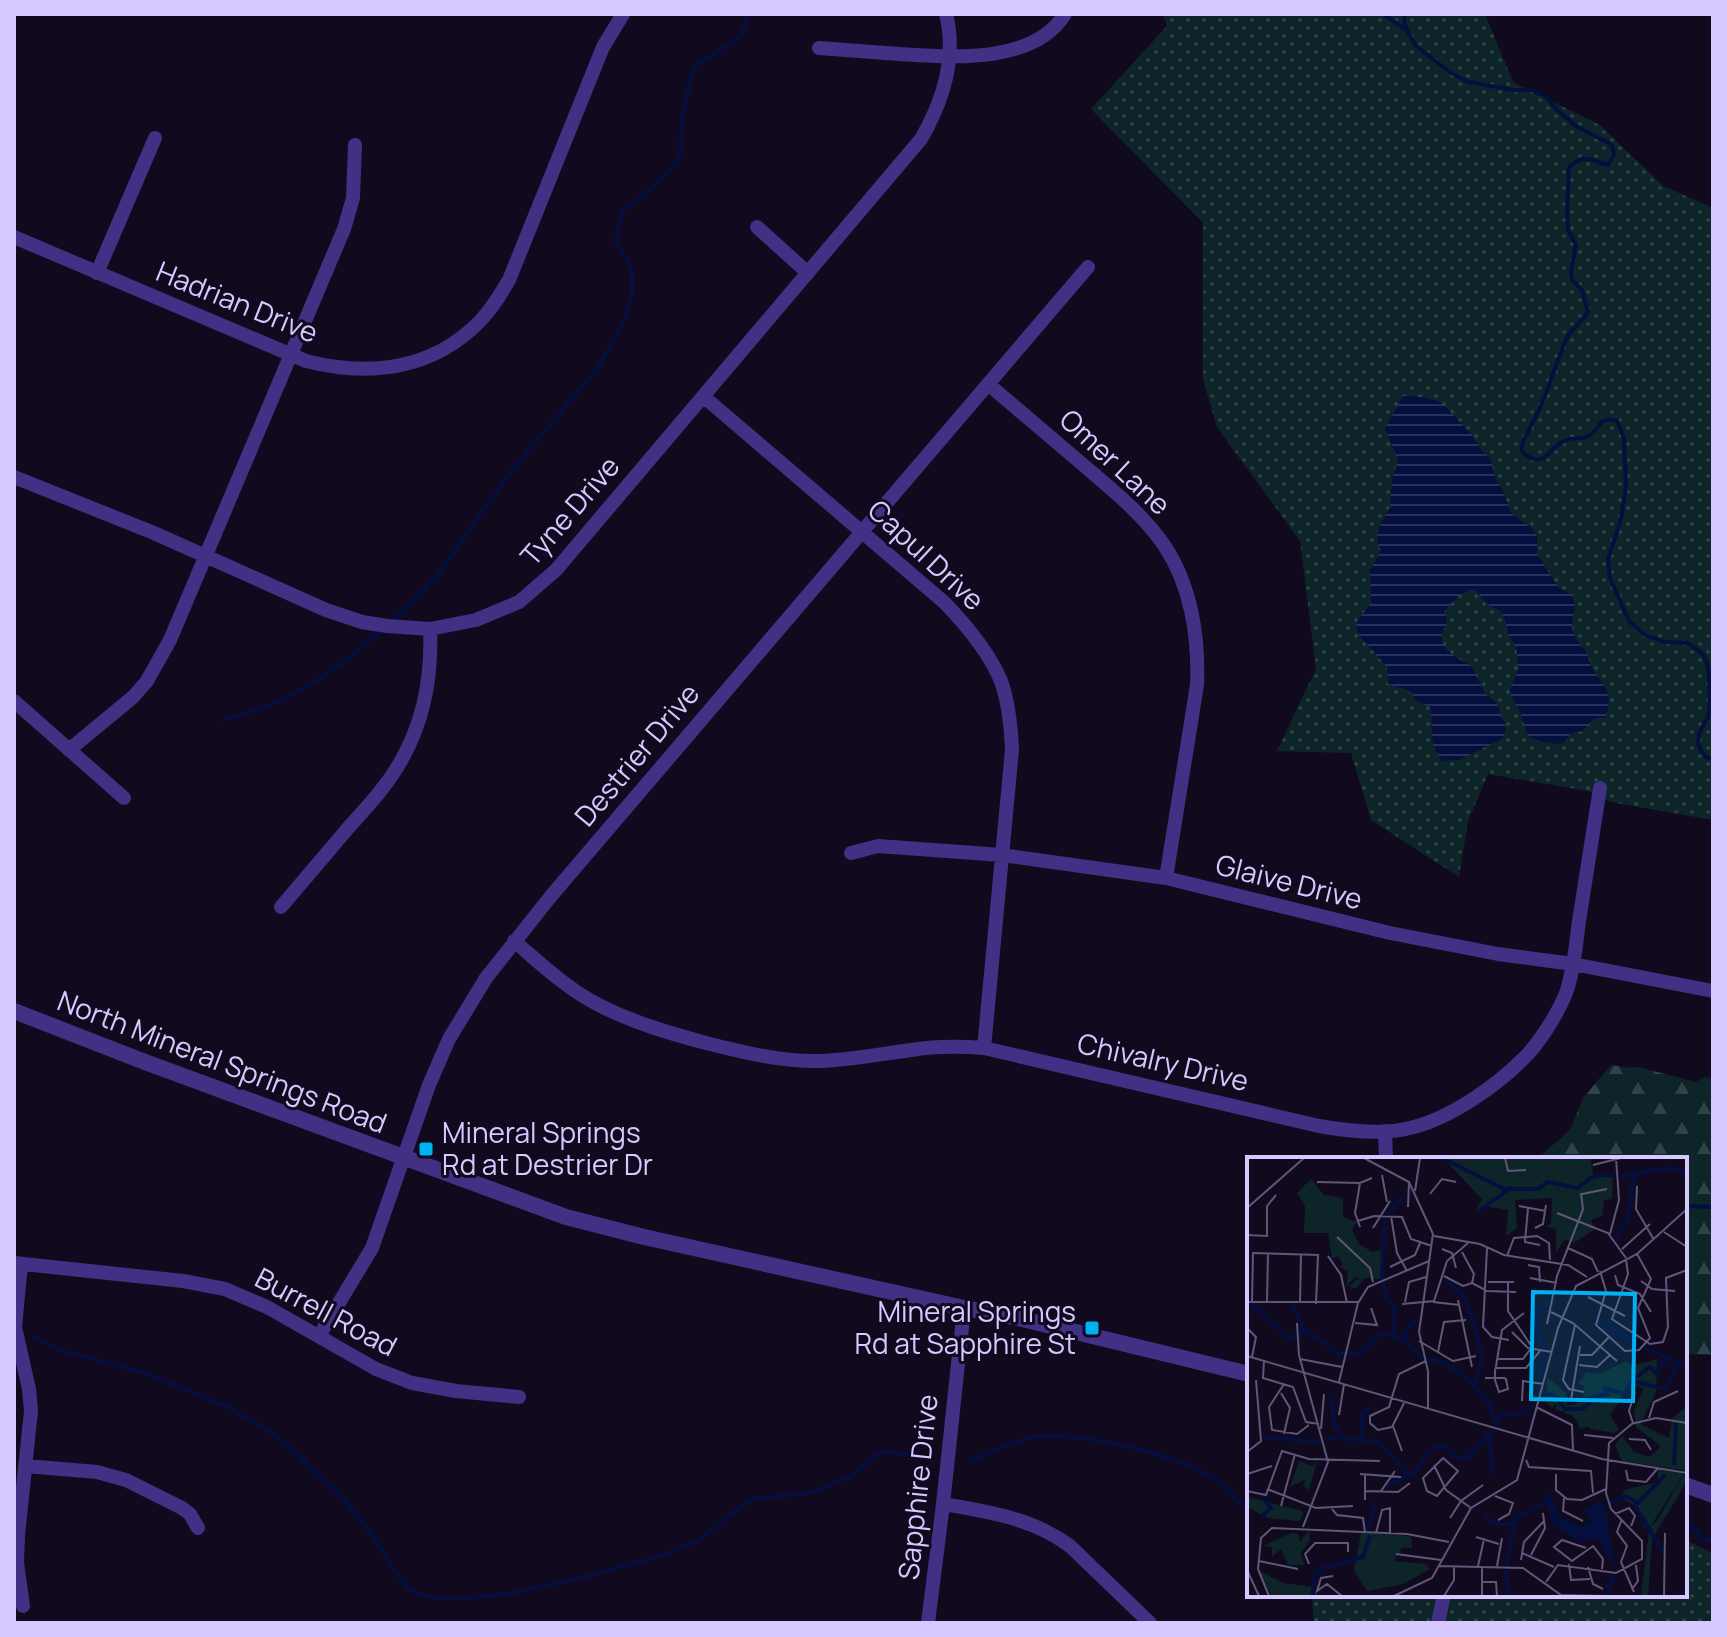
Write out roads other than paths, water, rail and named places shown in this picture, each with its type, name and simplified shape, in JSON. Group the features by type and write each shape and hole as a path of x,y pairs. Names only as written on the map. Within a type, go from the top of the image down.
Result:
{"street":[{"name":"Hadrian Drive","path":"14,237 290,356 347,369 367,370 409,364 439,353 460,339 491,309 509,280 603,47 623,14"},
{"name":"Tyne Drive","path":"14,477 154,533 344,616 387,626 430,629 476,620 519,602 556,570 598,523 921,139 946,82 951,41 946,14"},
{"path":"819,48 949,57 983,56 1025,45 1053,29 1065,14"},
{"path":"97,273 155,138"},
{"path":"69,750 118,710 147,681 170,640 349,213 354,184 355,145"},
{"path":"757,227 808,273"},
{"name":"Destrier Drive","path":"319,1336 372,1248 429,1085 449,1039 486,978 551,896 1088,267"},
{"name":"Omer Lane","path":"988,384 1132,508 1163,543 1183,584 1196,637 1197,685 1166,878"},
{"name":"Capul Drive","path":"703,396 958,616 1000,679 1011,725 1012,750 984,1048"},
{"path":"281,907 378,795 402,760 425,699 430,667 430,629"},
{"path":"14,701 124,798"},
{"name":"Chivalry Drive","path":"514,941 595,1003 665,1032 747,1053 819,1061 856,1059 925,1048 984,1048 1319,1126 1385,1131 1408,1129 1444,1116 1478,1095 1522,1060 1551,1020 1565,993 1573,964 1600,788"},
{"name":"Glaive Drive","path":"851,853 878,846 1002,855 1166,878 1390,933 1713,991"},
{"name":"North Mineral Springs Road","path":"14,1011 566,1217 644,1237 1018,1318 1247,1374"},
{"path":"1385,1131 1386,1157"},
{"path":"18,1263 15,1327 31,1411 18,1535 17,1563 23,1606"},
{"name":"Burrell Road","path":"18,1263 183,1281 225,1289 267,1307 376,1369 412,1383 519,1397"},
{"name":"Sapphire Drive","path":"928,1623 964,1308"},
{"path":"26,1466 97,1472 126,1480 182,1508 190,1514 198,1528"},
{"path":"1687,1486 1713,1495"},
{"path":"943,1504 1012,1517 1057,1536 1150,1623"},
{"path":"1438,1623 1444,1597"}],"waterway":[{"path":"391,622 439,573 512,470 597,369 624,321 632,295 632,271 616,243 623,211 676,163 680,155 682,119 692,72 695,66 742,35 748,14"},
{"path":"1383,14 1405,29"},
{"path":"1405,14 1407,30 1415,45 1451,73 1469,82 1531,90 1546,96 1576,126 1612,145 1614,154 1608,165 1584,159 1569,167 1568,230 1576,245 1572,280 1582,290 1588,312 1566,339 1521,448 1529,457 1542,459 1563,441 1591,435 1606,420 1617,421 1624,438 1626,487 1621,519 1608,559 1610,578 1629,621 1645,635 1665,642 1688,643 1702,653 1709,675 1710,705 1698,743 1706,757 1713,760"},
{"path":"221,721 263,708 312,683 384,628"},
{"path":"1687,1206 1713,1207"},
{"path":"34,1337 63,1351 145,1373 223,1405 262,1426 290,1447 345,1500 409,1589 439,1598 460,1599 511,1593 581,1578 659,1556 700,1540 753,1499 809,1493 852,1476 878,1454 888,1452 920,1456"},
{"path":"971,1460 1035,1437 1055,1436 1103,1442 1155,1454 1201,1471 1218,1481 1247,1509"},
{"path":"1687,1524 1704,1540 1713,1540"}],"place":[{"name":"Mineral Springs Rd at Destrier Dr","path":"426,1149"},
{"name":"Mineral Springs Rd at Sapphire St","path":"1092,1328"}]}
